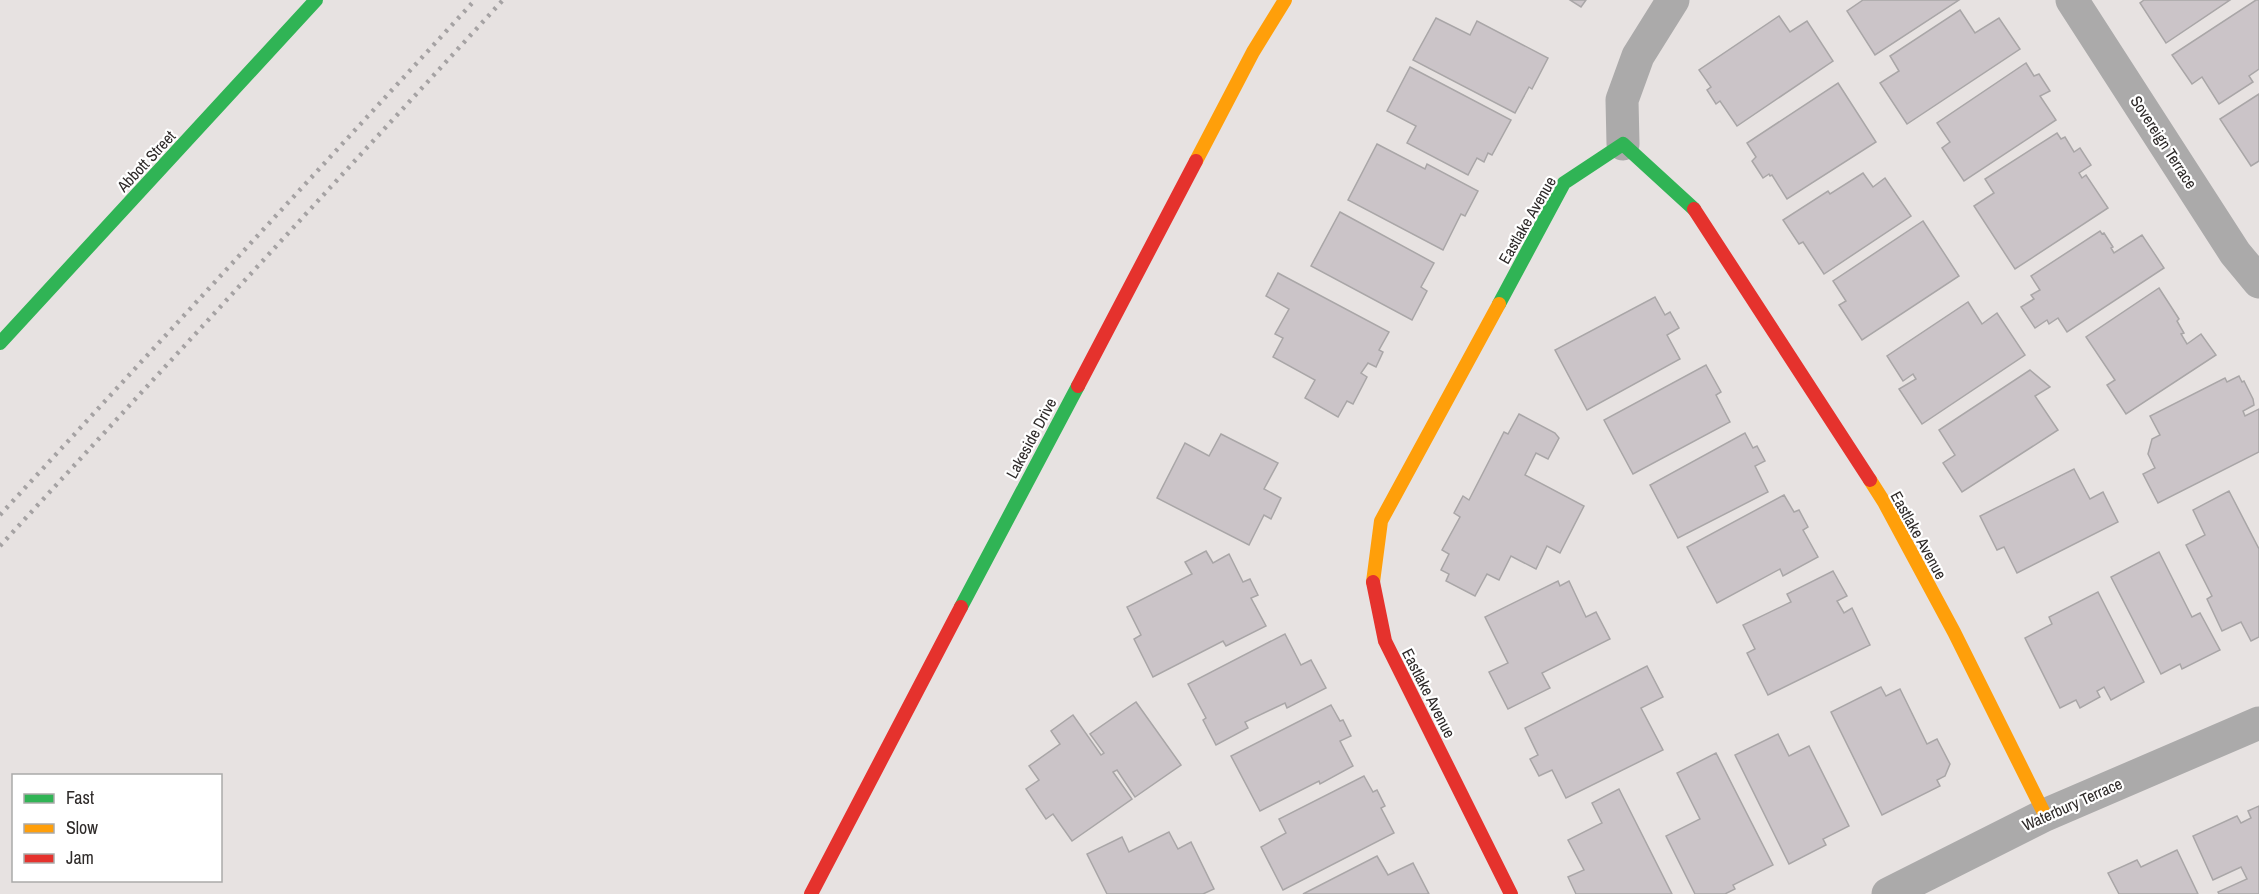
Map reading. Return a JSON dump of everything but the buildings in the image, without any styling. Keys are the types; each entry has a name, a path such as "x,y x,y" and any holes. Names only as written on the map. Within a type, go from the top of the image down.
{"street":[{"name":"Abbott Street","path":"0,343 316,0"},
{"name":"Lakeside Drive","path":"811,894 1253,52 1285,0"},
{"path":"1623,144 1622,100 1638,56 1673,0"},
{"name":"Sovereign Terrace","path":"2072,0 2235,253 2259,282"},
{"name":"Eastlake Avenue","path":"1511,894 1385,641 1373,585 1381,521 1564,183 1623,144 1691,205 1884,502 1954,632 2045,815"},
{"name":"Waterbury Terrace","path":"1888,894 2045,815 2259,723"}],"railway":[{"path":"0,515 475,0"},
{"path":"0,546 503,0"}],"traffic: fast":[{"path":"0,343 316,0"},
{"path":"1499,304 1564,183 1623,144 1694,209"},
{"path":"961,607 1078,386"}],"traffic: slow":[{"path":"1196,161 1253,52 1285,0"},
{"path":"1373,582 1381,521 1499,304"},
{"path":"1870,480 1954,632 2045,815"}],"traffic: jam":[{"path":"1078,386 1196,161"},
{"path":"1694,209 1870,480"},
{"path":"1373,582 1385,641 1511,894"},
{"path":"811,894 961,607"}]}
